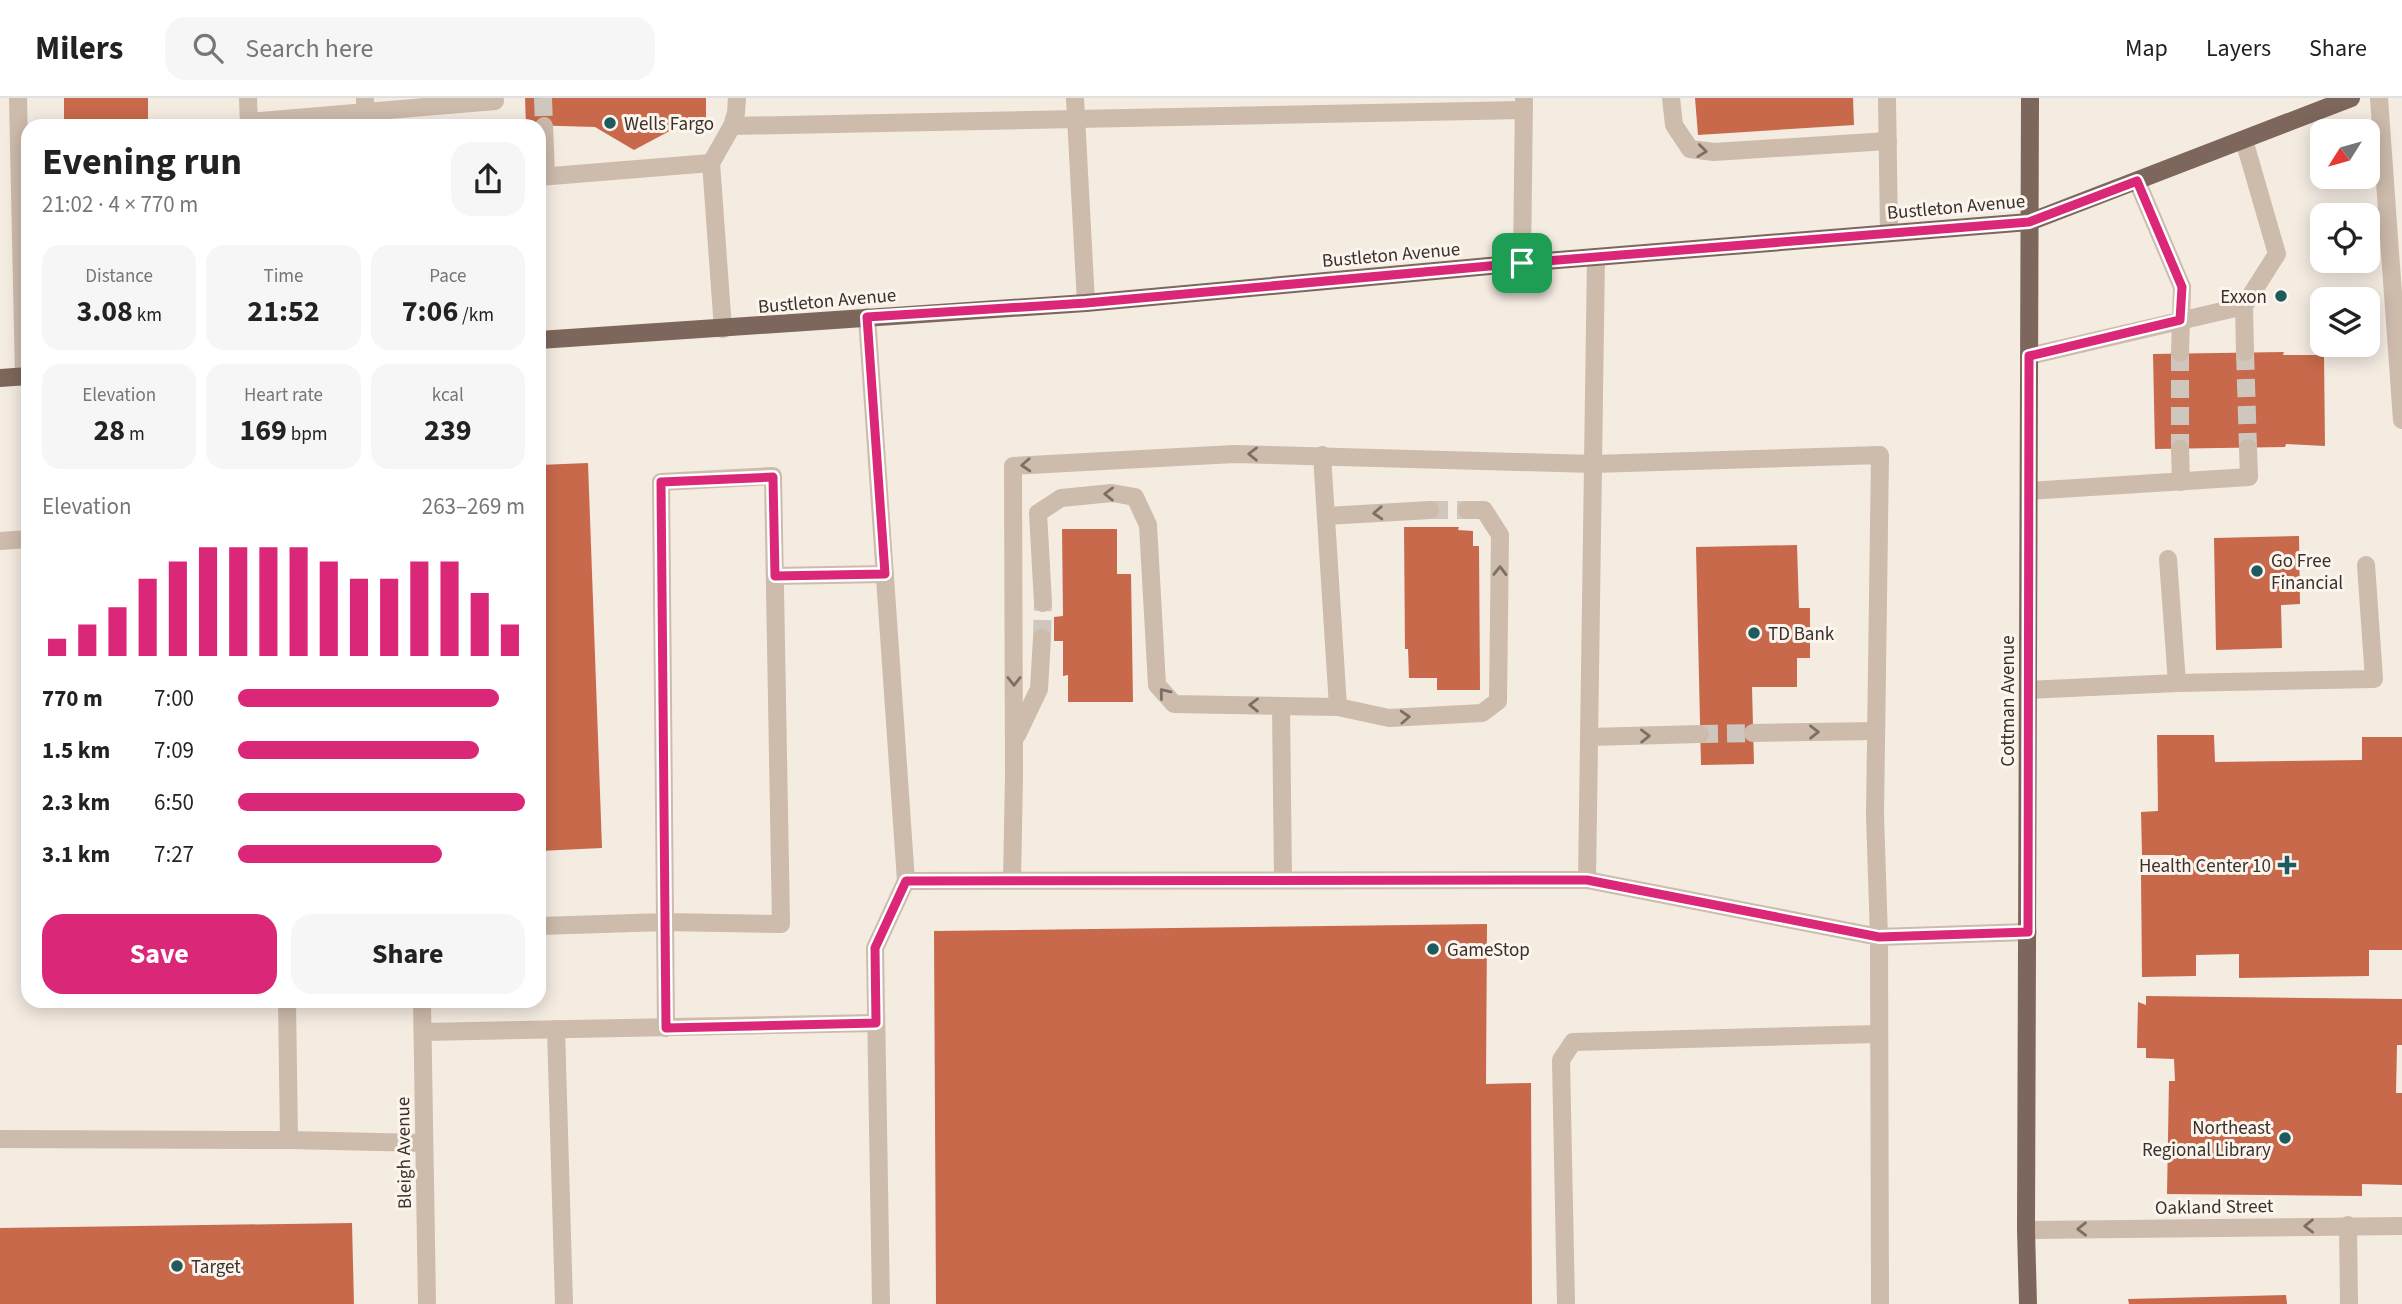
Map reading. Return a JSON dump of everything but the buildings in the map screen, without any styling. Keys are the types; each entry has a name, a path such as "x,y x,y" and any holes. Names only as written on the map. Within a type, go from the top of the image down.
{"main road":[{"name":"Cottman Avenue","path":"2028,1304 2026,1230 2030,98"},
{"name":"Bustleton Avenue","path":"546,341 1086,303 1522,263 2029,222 2351,98"},
{"path":"0,378 21,376"}],"street":[{"path":"18,98 21,202"},
{"path":"248,98 249,119"},
{"path":"723,329 711,163 732,127 737,98"},
{"path":"1075,98 1086,303"},
{"path":"1671,98 1674,125 1690,149 1714,152 1888,141"},
{"path":"1887,98 1889,233"},
{"path":"2379,98 2402,420"},
{"path":"298,119 495,101"},
{"path":"732,127 1077,120 1524,104 1522,263"},
{"path":"2244,140 2277,254 2244,306 2245,352"},
{"path":"546,177 711,163"},
{"path":"2137,181 2182,287 2180,353"},
{"path":"1587,880 1596,257"},
{"path":"2029,356 2244,306"},
{"path":"867,317 906,881 875,948 881,1304"},
{"path":"2029,491 2249,477 2248,448"},
{"path":"2180,449 2181,482"},
{"path":"1012,880 1013,466 1217,454 1593,464 1880,455 1875,815 1879,937 1877,1034 1880,1304"},
{"path":"1322,455 1338,707"},
{"path":"546,926 665,922 781,925 773,477 661,482 665,922 666,1028"},
{"path":"1043,603 1038,513 1061,498 1112,493 1135,497 1148,525 1157,685 1174,704 1338,707 1389,718 1482,713 1498,701 1500,535 1484,510 1467,510"},
{"path":"1326,516 1430,510"},
{"path":"0,541 21,540"},
{"path":"2168,559 2177,683"},
{"path":"2028,690 2177,683 2374,679 2366,565"},
{"path":"775,576 885,574"},
{"path":"1014,740 1040,689 1042,638"},
{"path":"1280,706 1283,880"},
{"path":"1752,733 1876,731"},
{"path":"1589,737 1700,734"},
{"path":"906,881 1587,880 1879,937 2028,932"},
{"path":"287,1008 289,1140"},
{"name":"Bleigh Avenue","path":"422,1008 427,1304"},
{"path":"423,1032 876,1023"},
{"path":"556,1030 564,1304"},
{"path":"1566,1304 1561,1060 1573,1042 1877,1034"},
{"path":"0,1139 424,1143"},
{"path":"2348,1226 2349,1304"},
{"name":"Oakland Street","path":"2026,1230 2402,1226"}],"tunnel":[{"path":"543,98 544,119"},
{"path":"2245,352 2248,448"},
{"path":"2180,353 2180,449"},
{"path":"1430,510 1467,510"},
{"path":"1042,638 1043,603"},
{"path":"1700,734 1753,733"}],"place":[{"name":"Wells Fargo","path":"610,123"},
{"name":"Exxon","path":"2281,296"},
{"name":"Go Free Financial","path":"2257,571"},
{"name":"TD Bank","path":"1754,633"},
{"name":"Health Center 10","path":"2287,865"},
{"name":"GameStop","path":"1433,949"},
{"name":"Northeast Regional Library","path":"2285,1138"},
{"name":"Target","path":"177,1266"}],"route":[{"path":"2137,181 2182,287 2180,320 2029,356 2028,932 1879,937 1587,880 906,881 875,948 876,1023 666,1028 661,482 773,477 775,576 885,574 867,317 1086,303 1522,263 2029,222 2137,181"}]}
